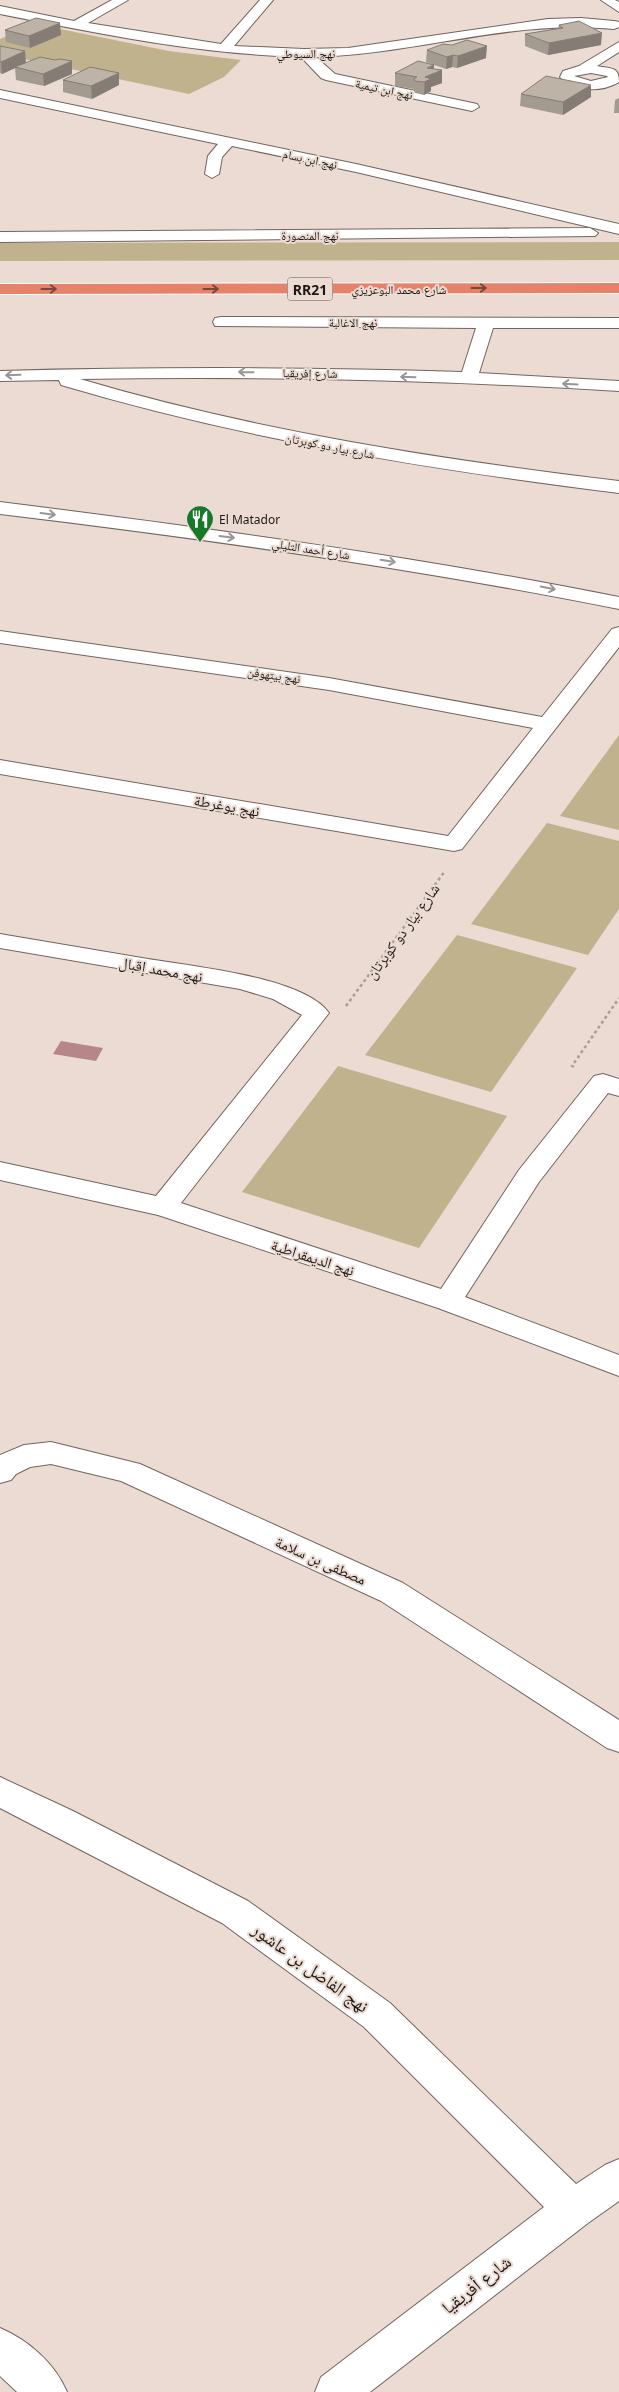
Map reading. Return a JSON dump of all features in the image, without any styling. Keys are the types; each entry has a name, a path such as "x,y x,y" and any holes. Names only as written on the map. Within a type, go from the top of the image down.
{"highway":[{"name":"شارع محمد البوعزيزي","path":"0,289 619,288"}],"street":[{"path":"75,24 122,0"},
{"path":"224,49 267,0"},
{"path":"607,0 619,8"},
{"name":"نهج السيوطي","path":"0,10 190,45 305,54 381,49 564,21 617,24"},
{"path":"583,69 619,46"},
{"name":"نهج ابن تيمية","path":"305,54 326,75 331,77 472,107"},
{"name":"نهج ابن بسام","path":"2,96 356,168 619,229"},
{"path":"212,174 215,156 228,142"},
{"name":"نهج المنصورة","path":"0,237 619,233"},
{"name":"نهج الاغالبة","path":"221,322 619,323"},
{"path":"468,379 486,323"},
{"name":"شارع إفريقيا","path":"0,376 224,372 468,379 619,386"},
{"name":"شارع بيار دو كوبرتان","path":"47,374 125,399 314,444 491,472 619,487"},
{"name":"شارع أحمد التليلي","path":"0,508 288,544 544,587 619,603"},
{"path":"454,844 619,633"},
{"name":"نهج بيتهوفن","path":"0,638 329,684 546,724"},
{"name":"نهج يوغرطة","path":"0,767 454,844"},
{"name":"نهج محمد إقبال","path":"0,941 214,978 272,991 302,1002 316,1013"},
{"path":"163,1207 316,1013"},
{"path":"448,1301 529,1176 611,1085"},
{"name":"نهج الديمقراطية","path":"0,1171 163,1207 448,1301 619,1366"},
{"name":"مصطفى بن سلامة","path":"0,1472 5,1466 24,1456 51,1453 129,1472 392,1592 619,1738"},
{"name":"نهج الفاضل بن عاشور","path":"0,1792 70,1825 243,1918 377,2016 574,2209"},
{"name":"شارع أفريقيا","path":"336,2392 574,2209 619,2178"},
{"path":"0,2349 24,2368 46,2392"}],"path":[{"name":"شارع بيار دو كوبرتان","path":"316,1013 348,1006 455,856 454,844"},
{"path":"611,1085 572,1066 619,998"}],"shaded area":[{"path":"35,24 169,51 241,60 224,77 189,94 0,54 0,39"},
{"path":"619,242 619,260 0,261 0,243"},
{"path":"619,735 619,830 560,816"},
{"path":"547,823 619,841 619,909 588,955 471,924"},
{"path":"457,935 577,968 491,1092 365,1055"},
{"path":"61,1041 103,1048 96,1061 53,1054"},
{"path":"338,1066 507,1116 419,1248 242,1192"}],"building":[{"path":"36,18 60,23 29,36 5,30"},
{"path":"579,21 602,33 549,43 525,34 563,28 559,25"},
{"path":"467,40 487,46 458,56 447,57 427,50 443,44 452,45"},
{"path":"0,46 25,51 1,62"},
{"path":"40,57 72,61 43,74 15,67"},
{"path":"418,61 434,65 427,68 442,70 425,77 431,79 424,82 415,81 414,79 417,77 395,73"},
{"path":"90,67 119,73 91,86 63,80"},
{"path":"546,76 591,85 563,102 521,94"}],"place":[{"name":"El Matador","path":"200,543"}]}
